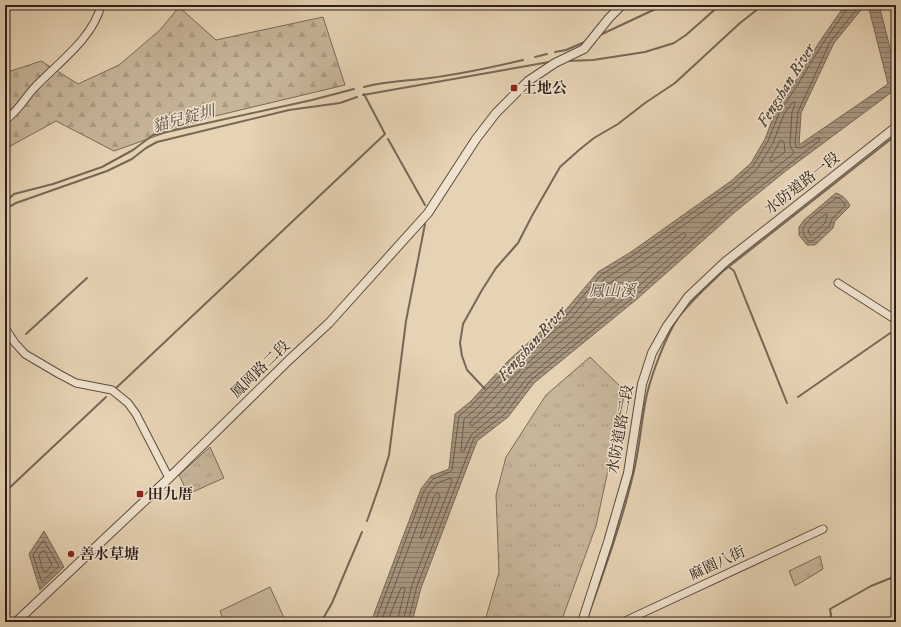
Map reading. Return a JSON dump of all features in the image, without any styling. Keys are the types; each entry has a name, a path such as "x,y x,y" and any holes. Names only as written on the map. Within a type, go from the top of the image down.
{"street":[{"path":"5,120 12,116 35,87 66,58 94,25 101,5"},
{"name":"鳳岡路二段","path":"16,622 169,478 289,360 329,323 428,213 476,139 496,113 528,81 555,63 584,49 609,18 622,5"},
{"name":"水防道路一段","path":"725,262 896,127"},
{"name":"水防道路二段","path":"582,622 608,542 628,473 642,384 652,353 667,326 688,297 725,262"},
{"path":"838,283 896,320"},
{"path":"5,328 15,343 25,354 76,382 112,390 128,403 136,414 169,478"},
{"name":"麻園八街","path":"623,622 823,529"}],"green space":[{"path":"179,7 216,40 323,17 345,85 207,118 114,151 56,121 5,149 5,73 41,61 78,84 119,65 160,30"},
{"path":"590,357 625,391 596,526 561,622 477,622 486,617 499,572 496,495 506,457 546,395"},
{"path":"210,447 224,478 188,494 179,475"},
{"path":"820,556 823,569 795,586 789,571"},
{"path":"270,587 286,622 224,622 220,611"}],"water":[{"name":"鳳山溪","path":"845,5 865,5 834,43 801,113 799,145 888,84 868,5 879,5 896,71 896,89 787,170 735,212 637,299 534,383 508,417 477,441 421,588 412,622 371,622 421,489 431,476 449,469 455,414 470,402 508,361 564,312 598,272 631,252 731,181 751,163 765,139 776,110"},
{"path":"836,193 844,198 850,206 835,221 833,228 815,245 807,245 799,235 799,227 804,220"},
{"path":"44,531 64,567 40,590 29,554"}],"waterway":[{"name":"貓兒錠圳","path":"600,35 664,5"},
{"path":"567,61 593,60 645,52 674,43 686,35 720,5"},
{"path":"485,389 467,370 462,356 460,343 463,324 496,268 518,243 560,167 594,138 618,124 645,103 675,83 740,23 763,5"},
{"name":"貓兒錠圳","path":"555,52 566,50 587,41"},
{"name":"貓兒錠圳","path":"535,57 547,54"},
{"name":"貓兒錠圳","path":"364,87 489,68 523,60"},
{"path":"363,95 549,62"},
{"name":"貓兒錠圳","path":"5,202 14,194 53,184 102,167 133,150 153,135 312,100 354,89"},
{"path":"115,389 385,134 364,94"},
{"path":"5,209 16,203 107,171 132,159 146,148 157,142 289,110 340,103 357,97"},
{"path":"586,622 628,494 635,465 649,385 664,344 678,318 722,272 896,135"},
{"path":"388,139 425,205"},
{"path":"367,521 389,455 406,321 425,224"},
{"path":"729,267 734,271 787,403"},
{"path":"26,334 87,278"},
{"path":"798,397 896,329"},
{"path":"5,492 106,397"},
{"path":"321,622 332,603 362,532"},
{"path":"832,622 830,609 871,586 896,576"}],"place":[{"name":"土地公","path":"514,88"},
{"name":"田九厝","path":"140,494"},
{"name":"善水草塘","path":"71,554"}],"water label":[{"name":"Fengshan River","path":"785,85"},
{"name":"Fengshan River","path":"531,343"}]}
